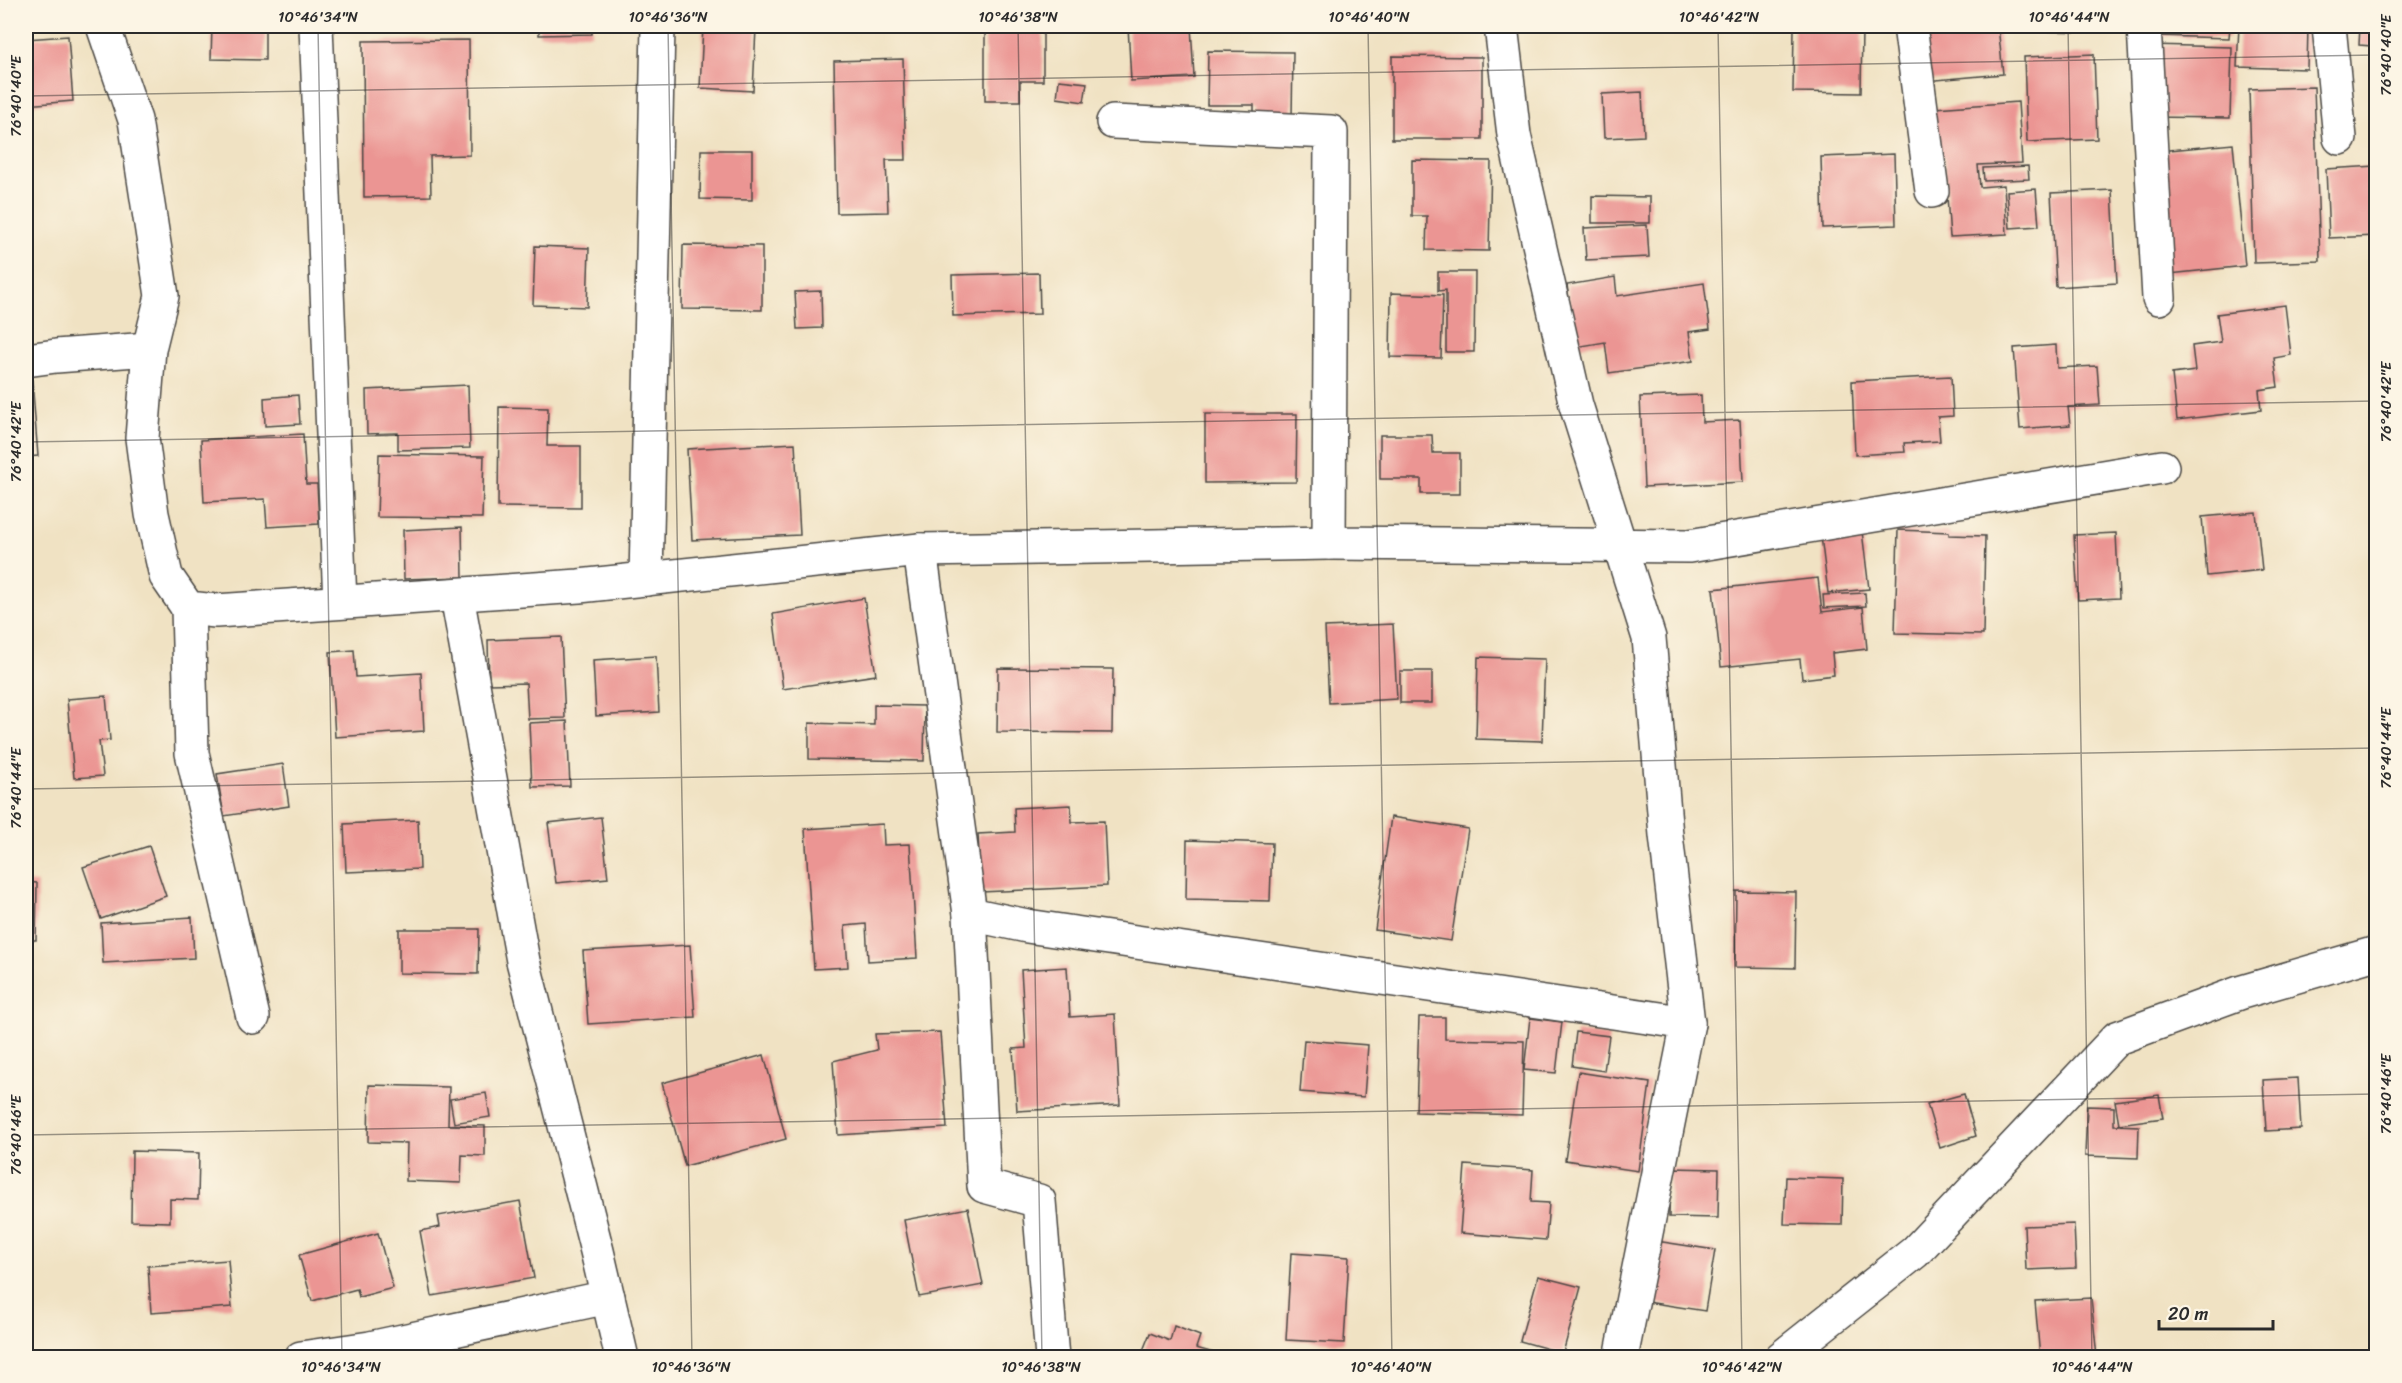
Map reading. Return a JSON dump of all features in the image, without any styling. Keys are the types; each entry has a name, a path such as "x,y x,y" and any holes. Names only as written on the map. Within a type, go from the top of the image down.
{"street":[{"path":"103,26 135,120 162,296 149,349 142,438 152,514 166,576 188,608 192,753 253,1017"},
{"path":"316,26 340,602"},
{"path":"646,579 658,26"},
{"path":"1501,26 1514,135 1575,405 1650,638 1666,835 1688,1023 1621,1358"},
{"path":"1910,26 1932,191"},
{"path":"2144,26 2159,298"},
{"path":"2329,26 2340,138"},
{"path":"1113,122 1331,132 1329,543"},
{"path":"26,360 149,349"},
{"path":"188,608 216,611 457,596 920,550 1329,543 1689,546 2162,467"},
{"path":"920,550 970,914 984,1186 1039,1202 1052,1358"},
{"path":"457,596 523,961 622,1358"},
{"path":"970,914 1039,928 1688,1023"},
{"path":"1781,1358 1915,1252 2117,1038 2242,992 2376,953"},
{"path":"301,1358 370,1348 608,1298"}],"building":[{"path":"212,26 265,26 265,60 211,59"},
{"path":"539,26 592,26 592,34 539,35"},
{"path":"703,26 756,28 753,91 700,88"},
{"path":"1128,26 1191,26 1194,77 1131,81"},
{"path":"1913,26 1998,26 2003,74 1925,81"},
{"path":"2016,26 2092,26 2092,32 2016,31"},
{"path":"2157,26 2230,26 2229,38 2157,36"},
{"path":"2239,26 2308,26 2307,69 2237,67"},
{"path":"2360,26 2376,26 2376,80 2371,80 2372,46 2359,45"},
{"path":"1794,27 1862,28 1861,93 1793,92"},
{"path":"1043,31 1043,81 1020,81 1020,101 985,101 985,32"},
{"path":"68,36 73,101 26,105 26,39"},
{"path":"469,40 470,155 430,156 431,196 364,197 363,41"},
{"path":"2150,45 2232,47 2230,118 2148,117"},
{"path":"1208,51 1293,52 1292,118 1254,117 1254,105 1207,105"},
{"path":"2094,54 2097,139 2027,142 2024,57"},
{"path":"1392,56 1482,57 1482,139 1392,139"},
{"path":"903,59 906,160 886,160 888,212 837,213 834,61"},
{"path":"1059,80 1087,83 1084,102 1057,98"},
{"path":"2314,87 2320,261 2254,263 2249,89"},
{"path":"1642,92 1644,136 1604,138 1602,94"},
{"path":"2018,102 2022,163 1978,165 1980,187 2004,185 2007,234 1950,237 1944,156 1924,157 1921,109"},
{"path":"2233,144 2245,266 2160,275 2148,152"},
{"path":"701,150 752,150 752,200 700,199"},
{"path":"1894,154 1896,225 1823,228 1821,157"},
{"path":"1412,160 1491,161 1489,251 1426,250 1427,216 1412,216"},
{"path":"2028,166 2029,179 1984,181 1983,168"},
{"path":"2376,166 2376,236 2329,238 2326,169"},
{"path":"2036,189 2039,226 2010,228 2007,191"},
{"path":"2112,190 2117,283 2056,287 2051,193"},
{"path":"1592,196 1650,197 1650,223 1592,223"},
{"path":"1647,225 1649,257 1586,260 1584,228"},
{"path":"683,245 762,246 762,310 682,309"},
{"path":"535,246 589,248 587,307 533,305"},
{"path":"1438,272 1475,272 1474,352 1446,352 1446,290 1438,291"},
{"path":"1039,273 1040,314 953,316 952,275"},
{"path":"1615,277 1617,296 1704,283 1710,329 1689,332 1693,361 1609,373 1605,342 1576,347 1567,285"},
{"path":"821,291 822,328 797,329 795,292"},
{"path":"1391,293 1443,295 1441,358 1390,357"},
{"path":"2285,305 2291,355 2274,358 2278,387 2259,390 2261,410 2177,420 2172,374 2195,371 2192,346 2221,342 2217,314"},
{"path":"2056,345 2057,368 2097,366 2100,405 2068,407 2070,425 2020,429 2014,348"},
{"path":"1951,376 1953,416 1938,417 1940,441 1904,443 1905,452 1855,455 1852,381"},
{"path":"26,380 32,380 38,456 26,457"},
{"path":"468,385 470,448 398,450 398,433 367,434 366,390"},
{"path":"298,395 300,424 265,426 264,398"},
{"path":"1701,395 1702,422 1740,420 1743,482 1644,487 1640,397"},
{"path":"499,407 548,408 547,446 581,446 581,508 498,507"},
{"path":"1205,414 1297,414 1296,482 1205,483"},
{"path":"303,434 306,484 317,484 319,524 267,527 265,499 204,502 201,440"},
{"path":"1380,435 1432,435 1433,453 1460,453 1460,494 1421,494 1421,479 1380,479"},
{"path":"795,443 800,535 692,540 687,449"},
{"path":"379,454 484,456 482,518 377,517"},
{"path":"2256,512 2262,570 2207,576 2202,517"},
{"path":"462,527 463,577 404,579 403,530"},
{"path":"1898,530 1985,536 1983,635 1895,633"},
{"path":"1862,531 1869,589 1828,593 1821,536"},
{"path":"2116,533 2119,598 2078,600 2074,535"},
{"path":"1818,578 1822,612 1863,607 1867,649 1832,653 1834,675 1802,679 1800,659 1721,667 1713,589"},
{"path":"1865,593 1866,606 1824,608 1823,595"},
{"path":"864,598 876,675 783,689 773,614"},
{"path":"1393,624 1397,699 1329,703 1325,627"},
{"path":"561,637 565,718 528,719 526,683 489,684 488,640"},
{"path":"354,650 356,677 421,673 424,731 335,737 330,652"},
{"path":"656,656 659,712 596,716 593,660"},
{"path":"1478,657 1545,659 1542,741 1476,739"},
{"path":"998,668 1113,669 1112,733 997,732"},
{"path":"1400,671 1432,671 1432,703 1400,703"},
{"path":"106,696 110,740 99,741 103,776 74,778 67,699"},
{"path":"874,705 925,706 924,761 809,759 809,723 874,725"},
{"path":"567,721 570,786 532,787 529,723"},
{"path":"283,764 289,806 224,816 217,774"},
{"path":"1071,805 1072,822 1104,821 1107,886 981,892 978,834 1015,832 1014,808"},
{"path":"601,817 608,878 556,883 548,823"},
{"path":"1391,817 1468,829 1451,941 1375,930"},
{"path":"418,820 420,869 346,872 344,824"},
{"path":"883,824 884,845 910,844 917,958 868,961 866,924 845,926 848,967 814,969 805,829"},
{"path":"1187,840 1272,843 1270,901 1186,899"},
{"path":"149,846 166,896 101,919 83,867"},
{"path":"26,882 37,883 36,940 26,940"},
{"path":"1736,891 1796,892 1795,968 1735,967"},
{"path":"192,917 194,958 103,963 101,923"},
{"path":"399,929 479,929 478,974 399,973"},
{"path":"690,945 695,1017 588,1024 583,951"},
{"path":"1067,967 1070,1017 1115,1014 1120,1105 1017,1111 1013,1049 1026,1048 1021,970"},
{"path":"1419,1017 1445,1017 1445,1039 1524,1041 1522,1115 1416,1112"},
{"path":"1530,1018 1562,1022 1556,1073 1524,1070"},
{"path":"940,1032 947,1128 838,1135 833,1061 877,1050 875,1034"},
{"path":"1576,1032 1609,1036 1604,1071 1572,1066"},
{"path":"1304,1040 1368,1045 1364,1097 1300,1092"},
{"path":"764,1055 786,1139 685,1166 662,1083"},
{"path":"1578,1072 1650,1083 1638,1171 1565,1160"},
{"path":"2298,1078 2301,1129 2266,1131 2263,1080"},
{"path":"369,1085 449,1087 448,1125 485,1126 485,1156 462,1155 461,1183 406,1181 407,1143 368,1142"},
{"path":"486,1093 490,1117 454,1123 450,1099"},
{"path":"1964,1094 1976,1136 1940,1148 1927,1104"},
{"path":"2159,1095 2163,1118 2119,1124 2115,1101"},
{"path":"2087,1106 2114,1107 2114,1125 2139,1126 2138,1158 2085,1156"},
{"path":"132,1151 199,1153 198,1200 170,1199 170,1222 131,1221"},
{"path":"1465,1165 1533,1170 1531,1202 1549,1203 1546,1240 1460,1233"},
{"path":"1670,1168 1719,1169 1718,1218 1669,1217"},
{"path":"1786,1177 1843,1179 1842,1225 1784,1224"},
{"path":"520,1201 534,1278 432,1296 420,1231 440,1227 438,1216"},
{"path":"968,1208 983,1285 919,1297 904,1220"},
{"path":"2074,1224 2076,1268 2026,1270 2024,1226"},
{"path":"378,1233 393,1288 359,1297 357,1289 312,1301 299,1255"},
{"path":"1656,1241 1715,1250 1705,1311 1647,1302"},
{"path":"1291,1253 1349,1257 1344,1343 1286,1340"},
{"path":"228,1260 232,1307 151,1313 148,1266"},
{"path":"1538,1276 1581,1287 1563,1353 1520,1341"},
{"path":"2091,1298 2097,1357 2040,1358 2035,1301"},
{"path":"1174,1326 1200,1336 1196,1348 1232,1358 1140,1358 1150,1333 1170,1341"}]}
